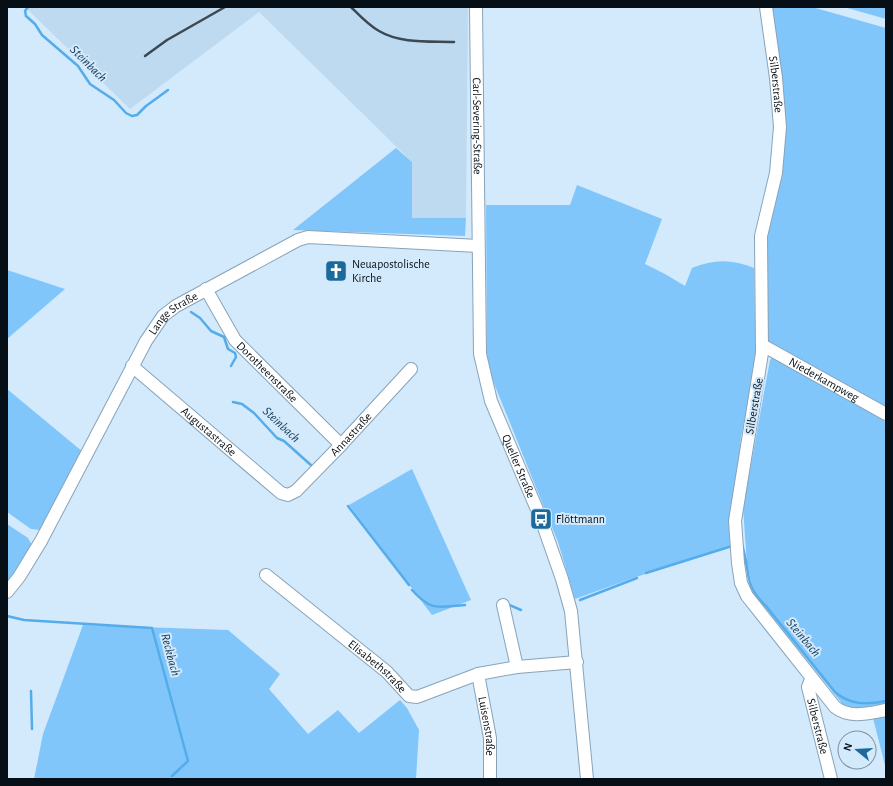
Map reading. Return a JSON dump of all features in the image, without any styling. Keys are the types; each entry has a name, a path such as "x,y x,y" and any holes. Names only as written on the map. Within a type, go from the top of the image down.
{"street":[{"name":"Carl-Severing-Straße","path":"476,7 478,246"},
{"name":"Silberstraße","path":"766,7 776,78 780,127 776,173 761,236 762,345 735,522 738,563 741,583 747,596 811,679 808,687 831,779"},
{"name":"Lange Straße","path":"7,592 19,577 41,541 146,341 163,316 176,306 298,240 308,237 478,246"},
{"name":"Queller Straße","path":"478,246 480,338 484,378 499,422 539,513 571,610 587,779"},
{"name":"Dorotheenstraße","path":"206,289 235,340 341,445"},
{"name":"Niederkampweg","path":"762,345 886,414"},
{"name":"Augustastraße","path":"132,366 281,493 288,495"},
{"name":"Annastraße","path":"288,495 296,491 341,445 411,369"},
{"name":"Elisabethstraße","path":"266,575 387,672 409,696 417,697 478,674 517,667 577,662"},
{"path":"503,605 517,667"},
{"name":"Luisenstraße","path":"478,674 490,738 490,779"},
{"path":"811,679 841,712 859,715 886,710"}],"shaded area":[{"path":"25,7 468,7 466,218 412,218 412,162 259,12 130,109"},
{"path":"772,7 812,7 886,28 886,408 767,342 766,237 781,180 785,127"},
{"path":"844,7 886,7 886,19"},
{"path":"396,148 412,162 412,218 466,218 465,236 293,230"},
{"path":"577,185 662,219 645,264 685,286 692,268 700,265 723,261 738,263 754,268 756,366 741,437 735,492 729,516 730,547 633,578 575,599 558,542 491,376 487,354 486,205 570,205"},
{"path":"7,270 65,289 7,339"},
{"path":"773,357 886,419 886,707 857,711 845,707 759,601 752,585 747,564 743,508 770,360"},
{"path":"7,389 83,452 41,530 31,529 7,512"},
{"path":"412,469 471,600 432,615 349,505"},
{"path":"7,524 28,538 32,545 7,584"},
{"path":"83,625 228,630 280,674 269,689 308,734 338,710 359,733 400,700 407,708 419,730 416,779 34,779 43,734"},
{"path":"886,716 886,769 877,730 873,718"}],"waterway":[{"name":"Steinbach","path":"28,7 25,11 26,16 35,24 42,35 78,66 90,84 114,100 126,113 132,116 137,115 146,106 168,90"},
{"name":"Steinbach","path":"191,312 200,318 211,331 224,337 228,349 235,353 236,357 231,366"},
{"name":"Steinbach","path":"233,402 242,404 254,413 277,438 284,441 312,466"},
{"name":"Steinbach","path":"348,506 409,585"},
{"name":"Steinbach","path":"742,545 749,578 754,591 835,692 853,702 872,703 886,701"},
{"name":"Steinbach","path":"646,573 732,546"},
{"name":"Steinbach","path":"580,600 637,578"},
{"name":"Steinbach","path":"412,590 430,605 441,607 465,605"},
{"name":"Steinbach","path":"507,604 521,610"},
{"name":"Reckbach","path":"7,616 24,620 152,628 188,761 172,776"},
{"path":"31,691 32,729"}],"railway":[{"path":"145,56 167,40 225,7"},
{"path":"351,7 371,26 388,35 406,40 454,42"}],"place":[{"name":"Neuapostolische Kirche","path":"336,271"},
{"name":"Flöttmann","path":"541,519"}]}
